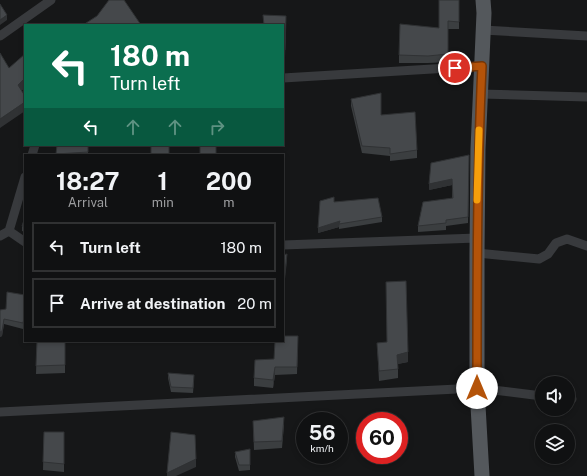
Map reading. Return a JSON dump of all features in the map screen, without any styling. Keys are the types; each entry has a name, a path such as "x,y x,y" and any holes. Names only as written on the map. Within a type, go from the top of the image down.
{"main road":[{"path":"482,476 477,388 477,238 478,149 482,66 483,0"}],"street":[{"path":"0,36 51,0"},
{"path":"483,30 587,36"},
{"path":"284,78 482,66"},
{"path":"481,94 587,97"},
{"path":"0,236 9,231 24,180"},
{"path":"9,231 24,241"},
{"path":"284,245 477,238"},
{"path":"477,253 539,259 548,254 556,242 567,238 587,246"},
{"path":"0,412 477,388 535,395"}],"building":[{"path":"109,0 124,0 140,24 85,24 97,16"},
{"path":"439,0 459,0 459,22 448,21 448,54 428,56 399,55 400,24 439,28"},
{"path":"0,4 7,15 0,20"},
{"path":"263,15 286,16 285,50 284,24 264,24"},
{"path":"0,53 9,68 24,55 24,79 18,85 24,94 24,103 0,119"},
{"path":"381,93 381,115 415,112 417,150 390,154 390,148 362,146 351,99"},
{"path":"57,146 88,146 88,152 56,154"},
{"path":"151,146 169,146 169,154 151,154"},
{"path":"200,146 216,146 216,154 200,154"},
{"path":"469,155 468,217 446,220 446,223 418,226 423,202 453,198 452,179 429,184 431,163"},
{"path":"334,197 334,202 378,198 382,217 339,224 340,221 318,228 320,201"},
{"path":"287,254 284,281 284,255"},
{"path":"406,281 408,352 397,355 398,369 379,371 377,343 387,342 386,282"},
{"path":"7,292 24,295 23,323 4,319 2,331 0,332 0,310 6,309"},
{"path":"284,336 298,336 297,367 275,367 273,380 254,378 255,360 274,359 275,342 284,342"},
{"path":"37,342 65,342 65,365 36,366"},
{"path":"168,373 194,375 193,388 171,387"},
{"path":"284,417 282,441 254,442 253,421"},
{"path":"44,432 64,432 64,464 43,462"},
{"path":"171,432 195,435 196,459 167,473"},
{"path":"250,449 250,465 239,465 235,452"}],"slow traffic":[{"path":"477,200 479,130"}],"route":[{"path":"455,68 482,66 478,149 477,388"}]}
